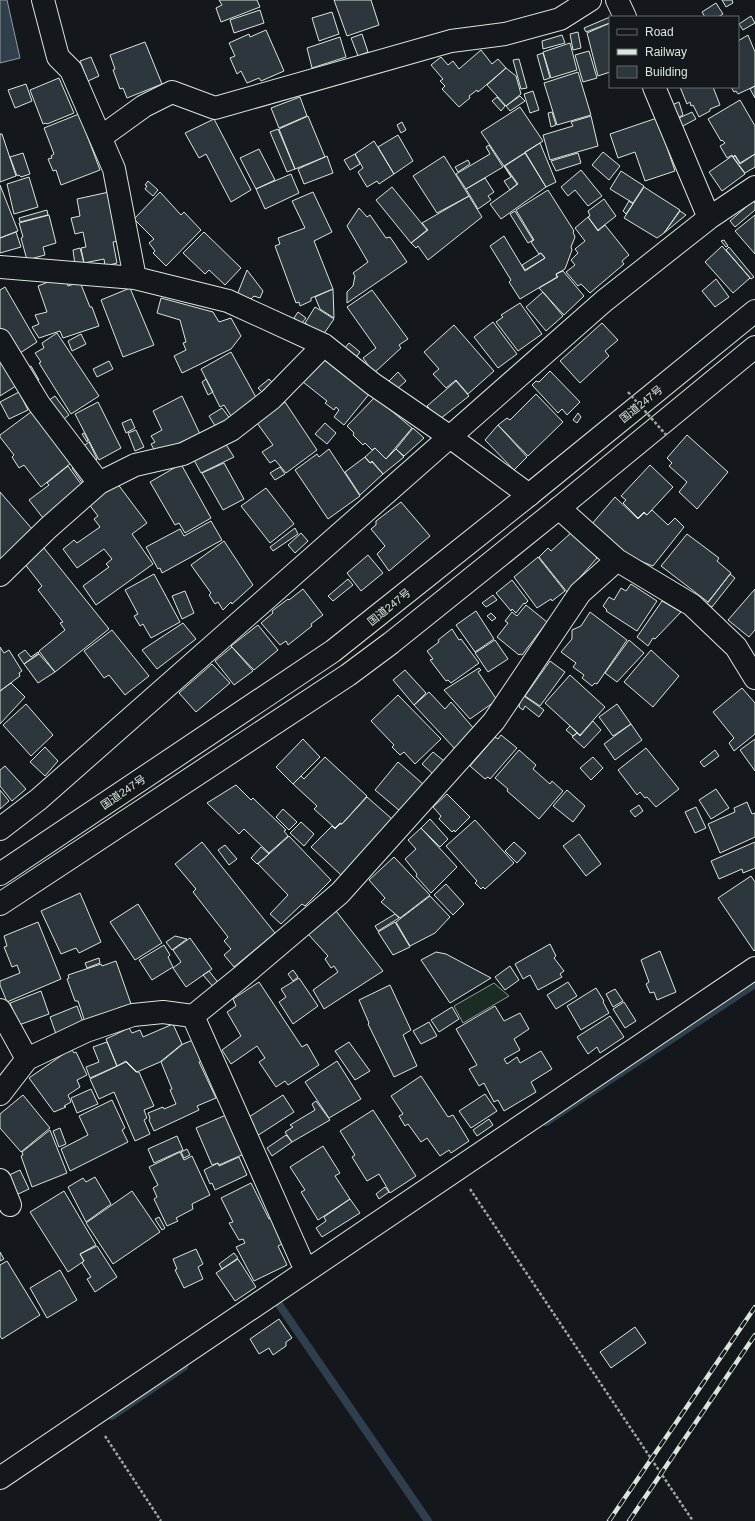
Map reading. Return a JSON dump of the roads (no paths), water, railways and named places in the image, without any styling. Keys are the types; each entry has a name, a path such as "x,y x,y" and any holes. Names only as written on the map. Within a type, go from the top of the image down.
{"main road":[{"path":"43,0 58,57 70,70 114,169 135,278"},
{"path":"101,137 144,106 172,92 215,108 451,41 505,34 560,19 590,0"},
{"path":"617,0 625,16"},
{"path":"654,88 709,218"},
{"path":"0,829 39,799 604,301 709,218 755,187"},
{"path":"0,267 135,278 228,301 324,345 373,384 450,437 529,495"},
{"name":"国道247号","path":"0,874 333,651 529,495 755,310"},
{"path":"0,340 39,404 99,483"},
{"path":"0,575 48,528 99,483 135,466 183,454 231,430 271,399 324,345"},
{"path":"0,904 348,675 391,643 559,508 755,347"},
{"path":"559,508 617,560 692,605 736,647 755,678"},
{"path":"0,1094 27,1059 86,1031 133,1015 163,1012 193,1016 340,893 494,721 580,593 617,560"},
{"path":"0,1478 755,968"},
{"path":"0,1010 27,1059"},
{"path":"193,1016 306,1270"},
{"path":"0,1180 10,1205"}],"water":[{"path":"0,0 7,0 20,58 0,63"}],"waterway":[{"path":"546,1122 755,984"},
{"path":"278,1303 428,1521"},
{"path":"112,1416 184,1367"}],"railway":[{"path":"609,1521 755,1307"},
{"path":"629,1521 755,1335"}]}
